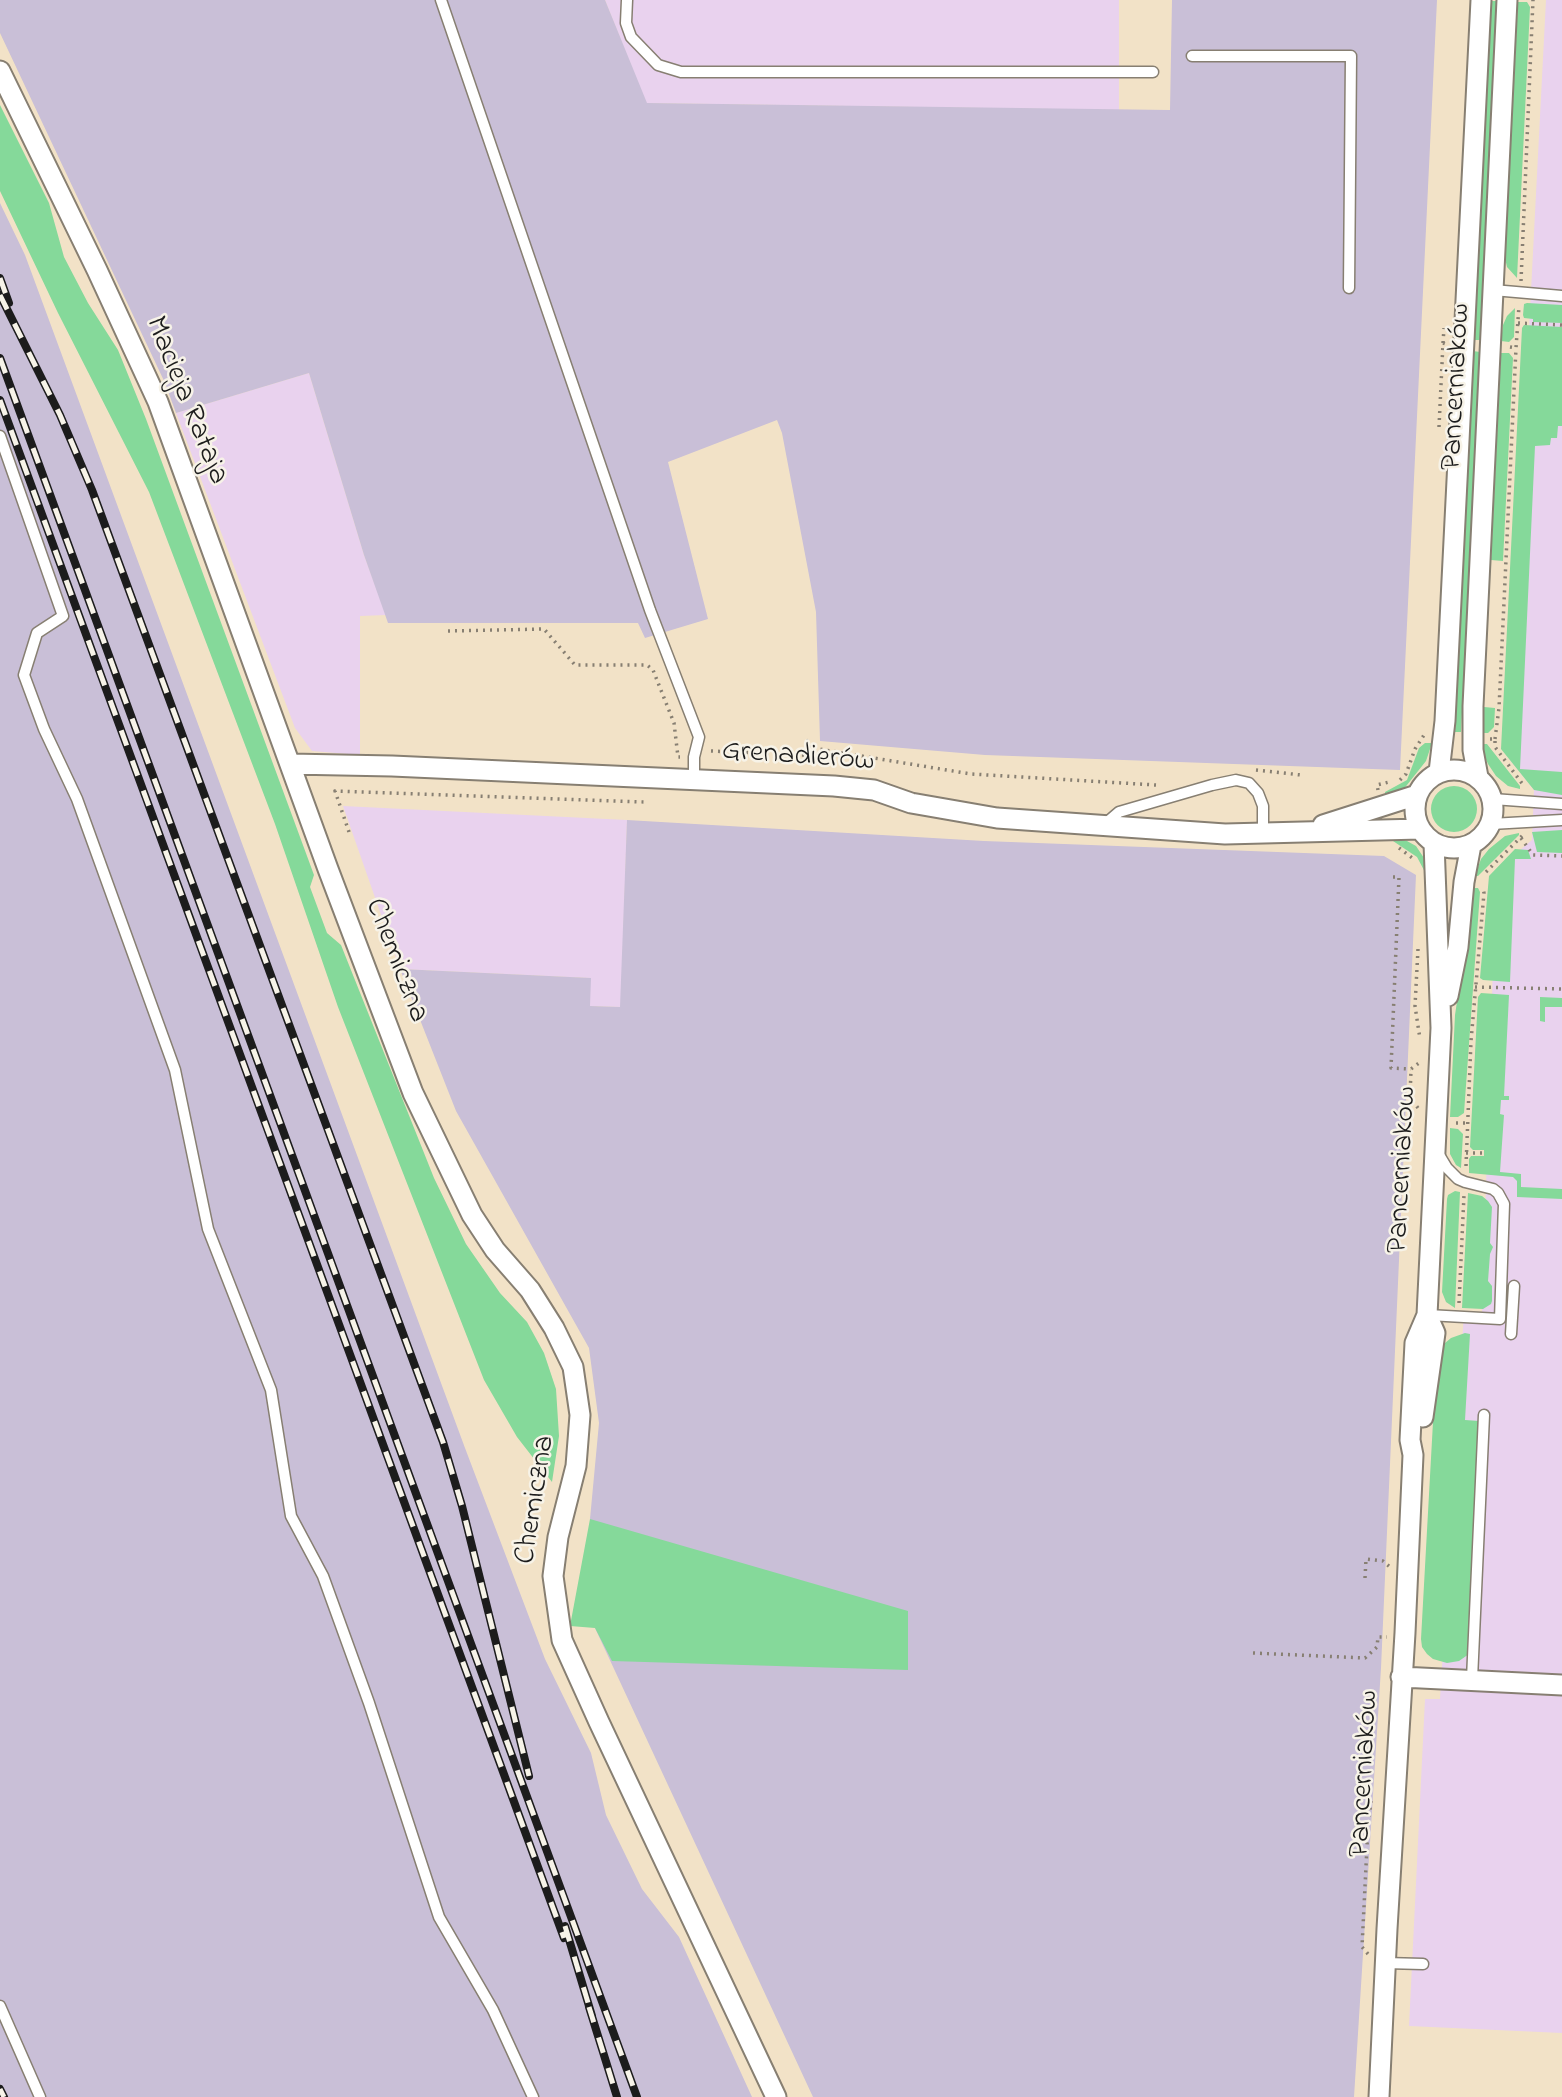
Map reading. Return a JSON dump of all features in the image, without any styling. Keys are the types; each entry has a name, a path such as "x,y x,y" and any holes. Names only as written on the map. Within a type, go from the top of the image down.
{"street":[{"name":"Pancerniaków","path":"1439,772 1444,736 1481,0"},
{"name":"Pancerniaków","path":"1478,777 1473,737 1507,0"},
{"name":"Macieja Rataja","path":"0,71 158,402 290,764"},
{"name":"Grenadierów","path":"290,764 406,767 874,790 911,803 997,818 1225,834 1299,832"},
{"name":"Chemiczna","path":"290,764 413,1093 438,1147 472,1214 495,1250 530,1290 554,1328 573,1367 580,1415 576,1466 558,1537 553,1576 562,1640 776,2097"},
{"path":"1453,769 1478,777 1493,799 1494,812 1486,833 1471,845 1459,849 1434,843 1420,829 1416,818 1417,795 1422,786 1439,772 1453,769"},
{"path":"1299,832 1417,795"},
{"path":"1299,832 1420,829"},
{"name":"Pancerniaków","path":"1379,2097 1413,1455 1410,1440 1415,1343 1427,1315 1441,1028 1434,843"},
{"name":"Pancerniaków","path":"1441,1028 1473,882 1471,845"},
{"path":"1401,1677 1562,1685"}],"lane":[{"path":"441,0 650,610 699,737 694,757 694,780"},
{"path":"627,0 626,23 631,37 658,65 681,72 1153,72"},
{"path":"1192,56 1351,56 1349,288"},
{"path":"1493,290 1562,296"},
{"path":"0,436 64,617 37,633 24,675 44,729 77,799 175,1070 208,1229 271,1390 290,1516 323,1576 369,1703 439,1917 493,2010 533,2097"},
{"path":"1104,825 1119,812 1236,780 1249,783 1258,793 1263,806 1263,833"},
{"path":"1493,799 1562,804"},
{"path":"1491,824 1562,820"},
{"path":"1427,1315 1500,1320 1504,1204 1493,1189 1458,1179 1447,1168 1435,1146"},
{"path":"1511,1334 1514,1286"},
{"path":"1472,1679 1484,1415"},
{"path":"1385,1963 1423,1965"},
{"path":"0,2006 40,2097"}],"path":[{"path":"1518,323 1562,326"},
{"path":"1516,348 1495,747 1525,788 1524,802"},
{"path":"448,631 544,629 575,665 647,665 653,670 674,723 678,757 694,757 711,750 804,755 813,748"},
{"path":"1380,808 1377,785 1401,780 1424,734 1444,736"},
{"path":"1473,737 1496,739"},
{"path":"806,740 813,748 971,774 1159,785"},
{"path":"1249,770 1301,775"},
{"path":"349,832 335,791 645,802"},
{"path":"1458,1304 1475,987 1484,893 1473,882 1521,838 1524,834 1524,822"},
{"path":"1384,830 1386,842 1412,856 1426,881 1437,881"},
{"path":"1521,838 1533,855 1562,856"},
{"path":"1393,877 1399,877 1391,1068 1413,1068 1410,1098 1419,1109"},
{"path":"1475,987 1562,989"},
{"path":"1466,1153 1483,1153"},
{"path":"1365,1578 1366,1559 1387,1563 1395,1574"},
{"path":"1253,1653 1365,1658 1377,1647 1378,1637 1392,1638"}],"shaded area":[{"path":"0,0 605,0 647,103 1170,110 1172,0 1437,0 1400,770 985,755 820,741 816,612 782,433 777,420 668,462 708,619 645,638 638,623 388,623 364,555 309,373 176,413 165,383 0,33"},
{"path":"605,0 1119,0 1119,110 646,103"},
{"path":"1546,0 1562,0 1562,2033 1409,2026 1425,1699 1440,1699 1464,1312 1482,1312 1496,870 1532,840 1534,790 1507,756"},
{"path":"0,203 25,255 545,1659 591,1753 606,1815 642,1889 679,1937 752,2097 0,2097"},
{"path":"309,373 364,555 386,615 360,616 360,755 312,751 295,728 176,413"},
{"path":"343,806 627,820 621,1007 590,1006 590,978 400,969"},
{"path":"627,820 984,841 1384,856 1416,875 1381,1668 1354,2097 813,2097 595,1628 705,1632 590,1519 599,1423 589,1348 456,1111 400,969 591,978 590,1006 620,1007"}],"green space":[{"path":"1491,1 1497,1 1480,340 1474,340"},
{"path":"1518,2 1527,2 1530,7 1517,278 1507,267 1505,258"},
{"path":"0,105 49,203 64,257 88,303 118,350 146,419 314,875 310,887 327,933 341,945 434,1178 466,1244 500,1293 527,1322 544,1353 556,1389 559,1436 552,1482 517,1437 484,1380 338,1007 275,824 149,492 58,313 0,191"},
{"path":"1524,304 1562,305 1562,323 1533,322 1533,319 1524,318"},
{"path":"1515,308 1514,337 1509,342 1501,341 1503,325"},
{"path":"1524,325 1562,327 1562,426 1558,426 1557,438 1551,438 1550,445 1535,446 1520,769 1562,772 1562,795 1534,790 1501,749"},
{"path":"1473,351 1480,352 1461,732 1455,732"},
{"path":"1501,353 1509,353 1513,358 1503,561 1491,560"},
{"path":"1484,707 1495,708 1494,727 1488,733 1482,733"},
{"path":"1425,743 1432,743 1426,761 1403,790 1385,798 1385,792 1407,780 1419,748"},
{"path":"1483,744 1487,744 1520,789 1508,786 1496,776 1483,753"},
{"path":"1454,786 1470,793 1477,809 1470,825 1454,832 1438,825 1431,809 1438,793"},
{"path":"1562,830 1562,853 1537,852 1532,832"},
{"path":"1519,833 1475,876 1481,859 1489,849 1505,836"},
{"path":"1393,841 1407,841 1416,846 1424,858 1426,874 1417,857"},
{"path":"1515,849 1528,850 1531,859 1515,859 1510,982 1483,980 1480,978 1489,876"},
{"path":"1474,888 1478,888 1480,892 1464,1113 1458,1117 1450,1117 1455,1015"},
{"path":"1481,993 1509,995 1504,1096 1509,1096 1509,1100 1501,1100 1500,1114 1504,1115 1500,1172 1521,1174 1521,1187 1562,1189 1562,1199 1517,1197 1517,1181 1513,1177 1469,1173 1471,1156 1484,1156 1484,1150 1473,1150 1470,1147 1478,997"},
{"path":"1540,997 1562,998 1562,1007 1545,1007 1545,1022 1540,1021"},
{"path":"1450,1128 1458,1129 1463,1134 1461,1168 1450,1154"},
{"path":"1455,1191 1460,1192 1455,1308 1446,1302 1442,1292 1447,1199 1448,1195"},
{"path":"1468,1193 1482,1196 1492,1207 1490,1243 1493,1247 1488,1281 1492,1286 1492,1301 1483,1309 1462,1308"},
{"path":"1470,1334 1465,1420 1479,1421 1469,1654 1459,1661 1447,1663 1427,1654 1421,1639 1433,1422 1443,1350 1445,1343 1451,1338"},
{"path":"590,1519 908,1611 908,1670 612,1661 595,1628 570,1626"}],"railway":[{"path":"0,278 9,303"},
{"path":"0,295 60,415 92,490 443,1442 462,1506 529,1776"},
{"path":"0,358 637,2097"},
{"path":"0,400 564,1938"},
{"path":"565,1926 592,2016"},
{"path":"589,2007 617,2097"},
{"path":"0,2089 4,2097"}]}
